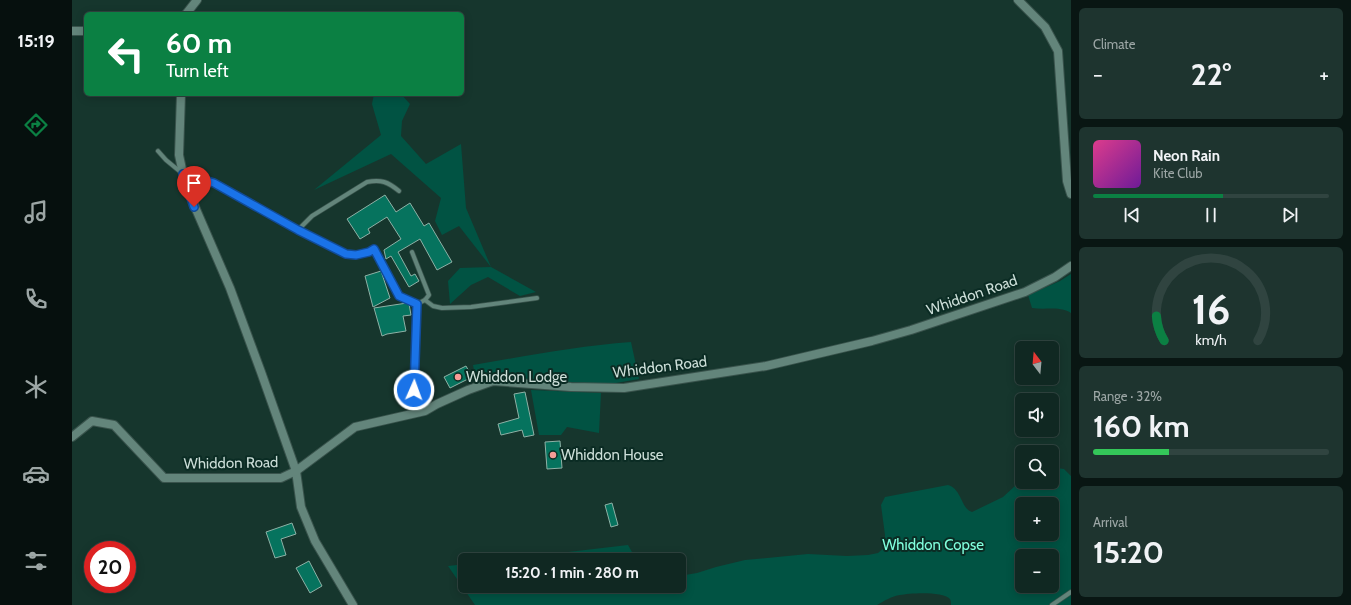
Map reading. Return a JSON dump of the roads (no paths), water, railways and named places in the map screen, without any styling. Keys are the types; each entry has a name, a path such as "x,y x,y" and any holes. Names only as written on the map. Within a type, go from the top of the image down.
{"street":[{"path":"188,12 197,0"},
{"path":"1018,0 1045,27 1058,52 1067,181 1071,194"},
{"path":"72,31 84,31"},
{"path":"181,96 179,155 183,174 194,207 230,288 261,372 296,471 301,507 315,541 353,605"},
{"name":"Whiddon Road","path":"72,438 92,421 114,425 164,478 281,478 296,471 355,427 425,411 468,390 493,381 571,387 624,388 766,366 872,341 911,330 1025,292 1055,277 1071,266"}],"lane":[{"path":"158,151 166,160 183,174 214,183 298,230 346,254 356,255 369,252 374,249 399,296 417,304"},
{"path":"298,230 312,216 367,182 377,180 390,184 399,190"},
{"path":"412,252 429,295 425,300 417,304"},
{"path":"425,300 433,306 442,308 471,307 537,298"},
{"path":"417,304 414,390 417,412"},
{"path":"1052,605 1071,592"}],"place":[{"name":"Whiddon Lodge","path":"458,377"},
{"name":"Whiddon House","path":"553,455"}],"park label":[{"name":"Whiddon Copse","path":"933,545"}]}
